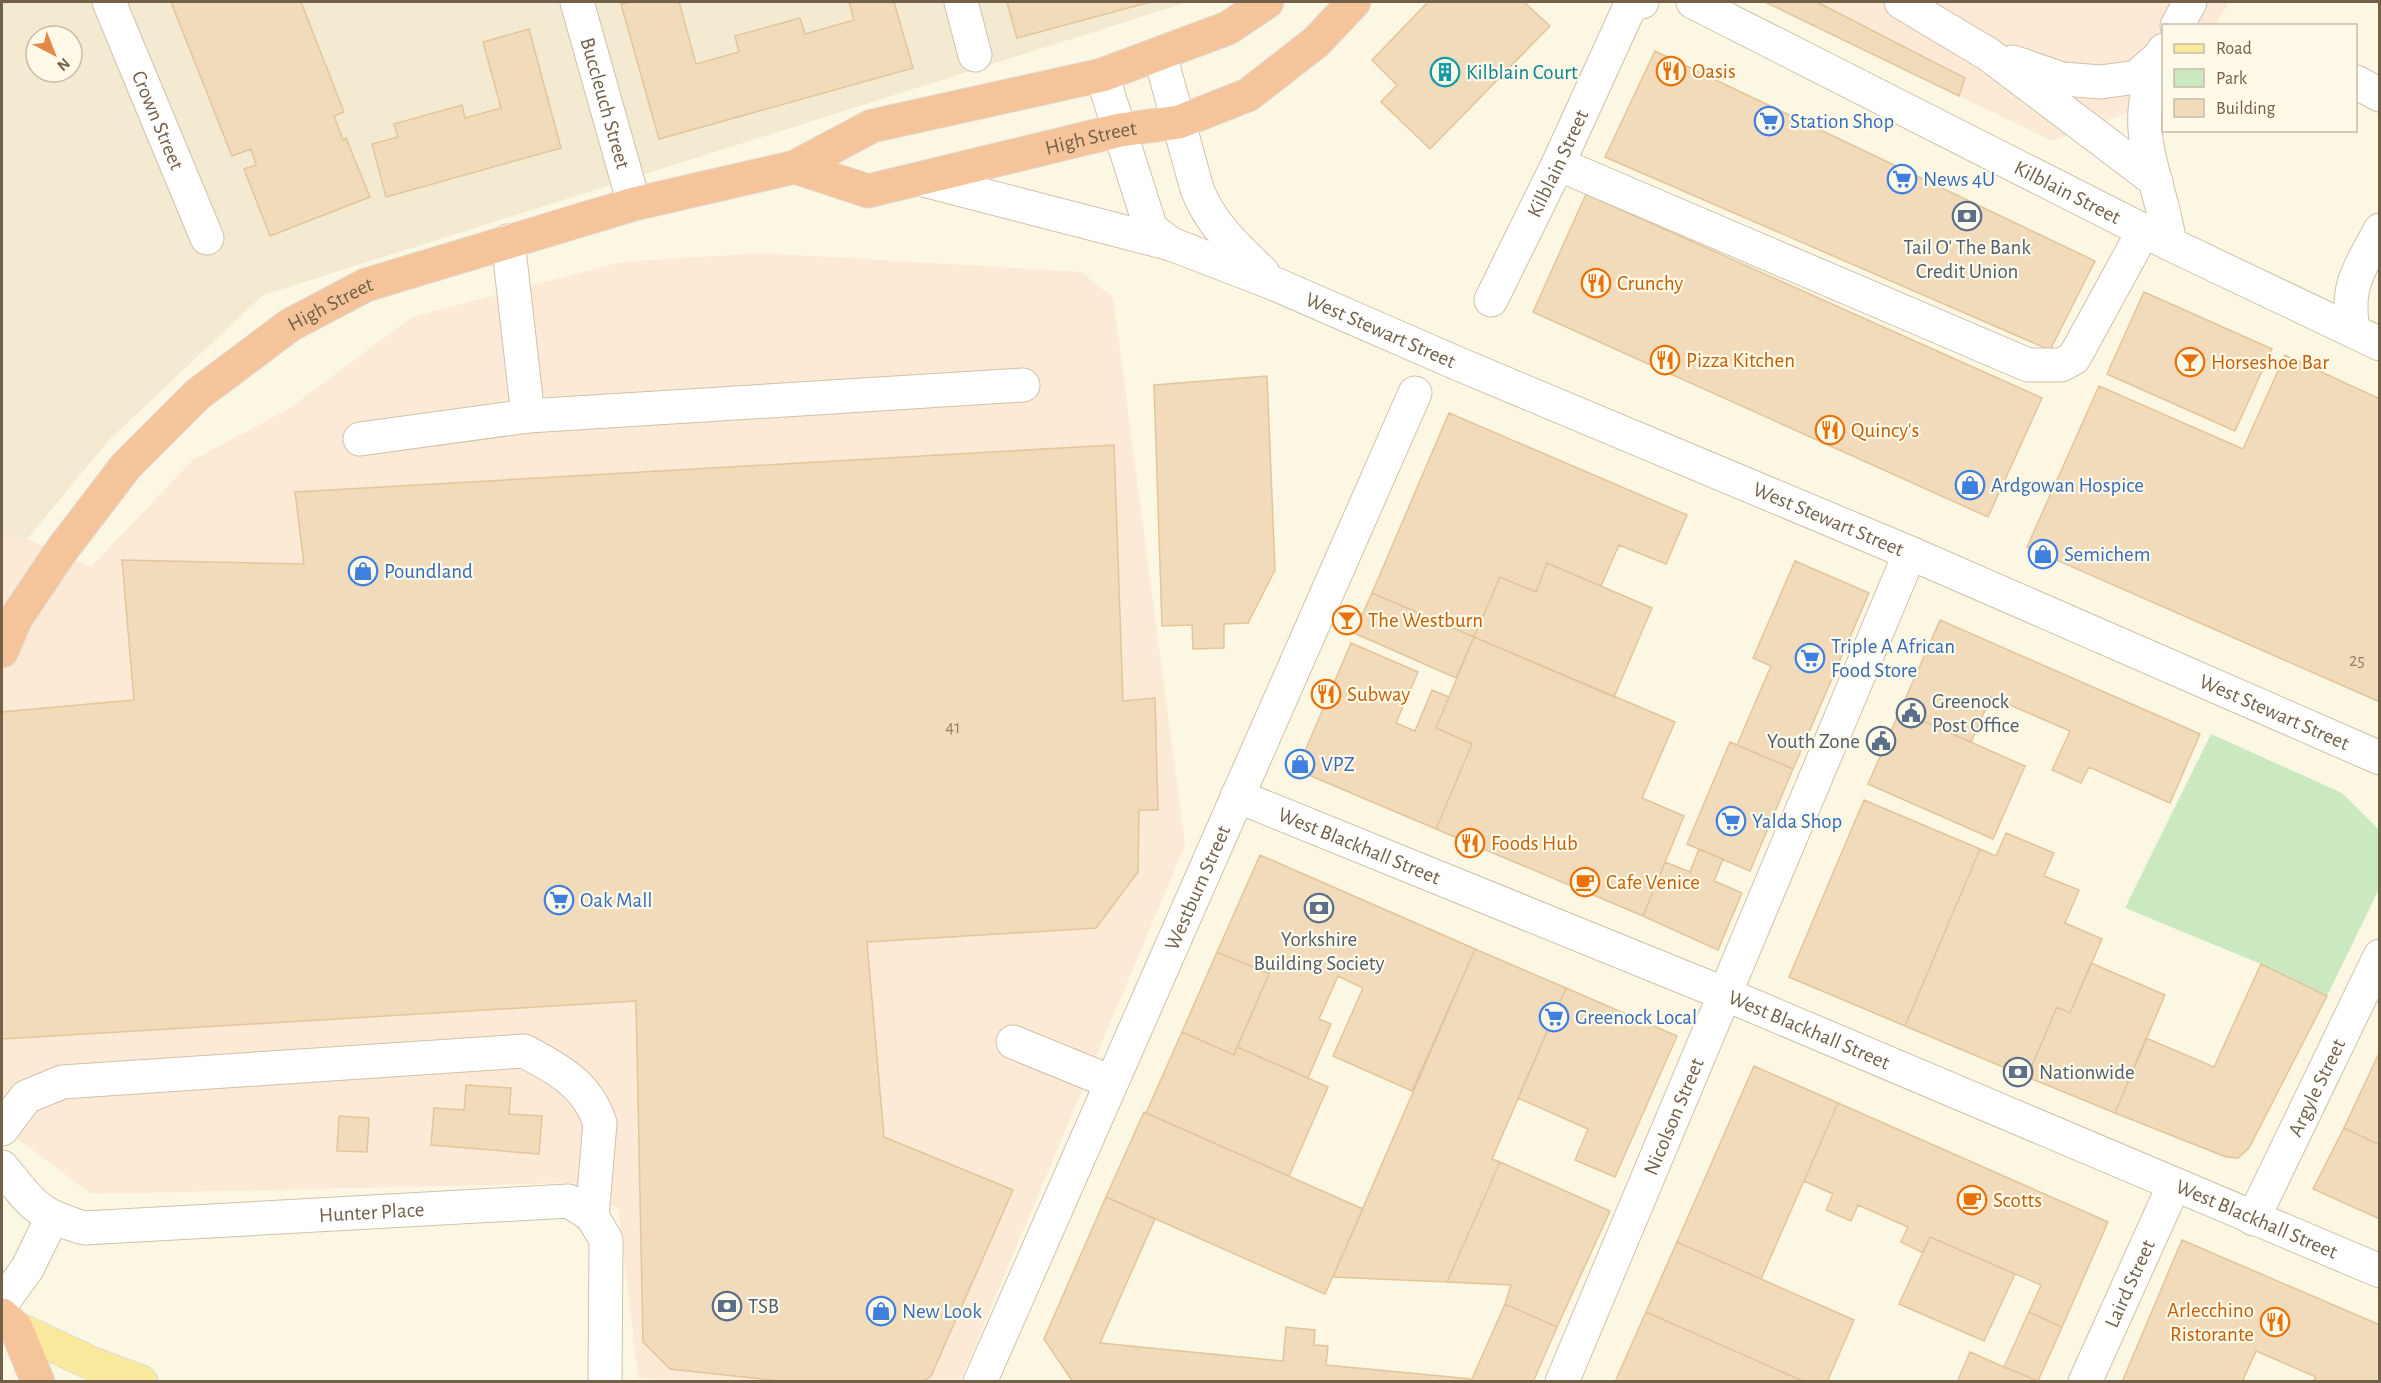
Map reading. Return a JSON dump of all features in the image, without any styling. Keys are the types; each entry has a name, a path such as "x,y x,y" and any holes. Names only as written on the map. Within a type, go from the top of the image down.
{"highway":[{"name":"High Street","path":"2,651 16,618 54,561 126,466 198,394 290,325 366,285 634,204 795,167 872,126 1102,75 1228,28 1267,2"},
{"name":"High Street","path":"795,167 868,191 1120,130 1179,122 1248,94 1316,42 1354,2"},
{"path":"7,1317 38,1382"}],"main road":[{"path":"7,1317 93,1364 141,1382"}],"street":[{"name":"Crown Street","path":"109,2 207,238"},
{"name":"Buccleuch Street","path":"578,2 634,204"},
{"path":"961,2 975,55"},
{"name":"Kilblain Street","path":"1491,300 1558,164 1631,4 1642,2"},
{"name":"Kilblain Street","path":"1693,2 2157,237 2366,337"},
{"path":"1901,2 1988,54 2151,166"},
{"path":"2178,24 2190,2"},
{"path":"1558,164 2028,365 2061,365 2074,358 2157,237 2164,207 2151,166 2143,113 2150,76 2162,53"},
{"path":"1988,54 2062,79 2101,82 2137,77 2162,53"},
{"name":"West Stewart Street","path":"1160,55 1197,189 1206,211 1223,234 1275,284"},
{"name":"West Stewart Street","path":"1102,75 1151,229 1171,244"},
{"path":"2357,83 2379,95"},
{"name":"West Stewart Street","path":"920,179 1171,244 1275,284 1472,370 1910,553 2379,758"},
{"path":"2366,337 2350,309 2351,286 2379,230"},
{"path":"508,241 528,416"},
{"path":"2287,298 2322,297 2351,286"},
{"path":"360,439 528,416 1023,385"},
{"name":"Westburn Street","path":"980,1382 1415,393"},
{"name":"Nicolson Street","path":"1562,1382 1910,553"},
{"name":"West Blackhall Street","path":"1237,796 1725,994 2379,1271"},
{"name":"Argyle Street","path":"2253,1219 2379,956"},
{"path":"1013,1041 1111,1082"},
{"path":"2,1129 26,1097 62,1082 524,1051 572,1078 595,1108 600,1123 592,1216 606,1240 604,1382"},
{"name":"Hunter Place","path":"2,1167 31,1203 52,1218 84,1228 569,1201 592,1216"},
{"name":"Laird Street","path":"2085,1382 2174,1185"},
{"path":"7,1317 52,1218"}],"shaded area":[{"path":"2,2 1188,2 263,295 109,440 27,539 2,533"},
{"path":"1765,2 2229,2 2217,24 2162,24 2162,99 2052,141"},
{"name":"Oak Mall","path":"763,253 1081,272 1113,297 1185,845 960,1381 679,1382 638,1377 618,1209 572,1183 91,1194 2,1127 2,533 27,539 91,567 193,460 287,410 412,317 621,262"}],"green space":[{"path":"2211,734 2342,793 2379,830 2379,889 2327,996 2261,964 2125,908"}],"building":[{"path":"171,2 301,2 344,112 334,116 343,140 346,138 370,197 270,236 244,169 256,165 251,149 232,156"},
{"path":"679,2 696,64 739,52 735,36 800,18 805,34 854,20 849,2 894,2 913,68 659,139 621,4"},
{"path":"1007,2 1150,2 1017,38"},
{"name":"Kilblain Court","path":"1428,2 1524,2 1550,26 1430,149 1381,102 1397,85 1372,60"},
{"path":"1765,2 1817,2 1965,78 1959,96"},
{"path":"529,29 561,148 386,197 372,144 398,137 394,124 462,105 465,118 501,108 483,42"},
{"path":"1655,51 2095,261 2050,350 1605,157"},
{"path":"1586,194 2042,398 1988,517 1533,312"},
{"name":"Horseshoe Bar","path":"2144,292 2272,349 2235,431 2107,374"},
{"path":"2285,355 2380,399 2380,702 2027,547 2099,386 2243,449"},
{"path":"1267,376 1275,570 1248,623 1224,624 1224,648 1193,649 1192,625 1162,626 1154,385"},
{"path":"1449,413 1687,515 1666,564 1619,545 1601,586 1547,563 1536,592 1500,577 1474,637 1372,593"},
{"name":"Oak Mall","path":"1114,445 1123,701 1155,698 1158,810 1139,810 1138,872 1096,928 867,942 884,1137 1013,1190 931,1376 922,1382 790,1382 670,1369 643,1342 636,1001 2,1039 2,712 134,700 122,560 304,564 295,492"},
{"path":"1795,561 1869,593 1793,769 1737,745 1771,666 1753,658"},
{"path":"1547,563 1652,608 1614,697 1474,637 1500,577 1536,592"},
{"path":"1372,593 1474,637 1456,678 1354,633"},
{"path":"1940,620 2200,734 2170,803 2089,767 2081,783 2052,770 2070,731 1991,697 1971,742 1900,711"},
{"path":"1474,637 1675,722 1642,798 1684,816 1643,916 1436,829 1472,744 1436,728"},
{"path":"1351,643 1418,672 1396,723 1415,731 1432,690 1449,697 1436,728 1472,744 1436,829 1297,770"},
{"path":"1900,711 2025,766 1993,839 1868,784"},
{"path":"1730,742 1793,769 1750,871 1687,844"},
{"path":"1864,800 1980,849 1905,1026 1789,977"},
{"path":"2006,833 2054,853 2044,876 2079,890 2065,923 2102,939 2070,1013 2057,1007 2027,1077 1905,1026 1980,849 1996,856"},
{"path":"1699,849 1723,859 1714,881 1742,893 1718,950 1643,916 1665,862 1690,872"},
{"path":"1260,855 1475,949 1412,1091 1333,1056 1363,988 1338,976 1319,1019 1331,1024 1308,1078 1237,1047 1269,974 1217,952"},
{"path":"1475,949 1566,988 1492,1159 1500,1162 1447,1282 1333,1277"},
{"path":"1217,952 1269,974 1234,1055 1182,1032"},
{"path":"2091,963 2165,995 2115,1113 2027,1077 2057,1007 2070,1013"},
{"path":"2261,964 2327,996 2249,1148 2238,1158 2226,1157 2115,1113 2146,1038 2214,1067"},
{"path":"1566,988 1677,1036 1615,1177 1575,1160 1588,1129 1518,1098"},
{"path":"1182,1032 1234,1055 1237,1047 1328,1087 1289,1176 1146,1113"},
{"path":"2380,1051 2380,1145 2344,1128"},
{"path":"1754,1066 1838,1103 1761,1279 1677,1242"},
{"path":"466,1085 511,1088 509,1114 542,1116 539,1154 431,1145 434,1108 464,1110"},
{"path":"1838,1103 2108,1222 2062,1327 2029,1312 2041,1285 1930,1237 1923,1253 1901,1242 1908,1227 1858,1205 1851,1221 1826,1210 1833,1194 1804,1181"},
{"path":"1144,1112 1363,1209 1325,1294 1106,1197"},
{"path":"339,1116 369,1118 367,1152 337,1151"},
{"path":"2344,1128 2380,1145 2380,1219 2313,1189"},
{"path":"1500,1162 1610,1211 1557,1327 1505,1304 1511,1285 1447,1282"},
{"path":"1106,1197 1155,1219 1100,1343 1283,1361 1286,1327 1315,1330 1314,1345 1328,1346 1326,1365 1472,1379 1505,1304 1557,1327 1533,1382 1073,1382 1044,1339"},
{"path":"1930,1237 2015,1274 1984,1341 1899,1304"},
{"path":"2182,1240 2380,1325 2380,1382 2313,1382 2316,1377 2256,1351 2242,1382 2122,1382"},
{"path":"1677,1242 1854,1320 1827,1382 1805,1382 1646,1312"},
{"path":"1646,1312 1805,1382 1615,1382"},
{"path":"2029,1312 2062,1327 2038,1381 2004,1367"},
{"path":"1970,1352 2004,1367 2038,1381 1957,1382"}],"place":[{"name":"Oasis","path":"1671,71"},
{"name":"Kilblain Court","path":"1445,72"},
{"name":"Station Shop","path":"1769,121"},
{"name":"News 4U","path":"1902,179"},
{"name":"Tail O' The Bank Credit Union","path":"1967,216"},
{"name":"Crunchy","path":"1596,283"},
{"name":"Pizza Kitchen","path":"1665,360"},
{"name":"Horseshoe Bar","path":"2190,362"},
{"name":"Quincy's","path":"1830,430"},
{"name":"Ardgowan Hospice","path":"1970,485"},
{"name":"Semichem","path":"2043,554"},
{"name":"Poundland","path":"363,571"},
{"name":"The Westburn","path":"1347,620"},
{"name":"Triple A African Food Store","path":"1810,658"},
{"name":"Subway","path":"1326,694"},
{"name":"Greenock Post Office","path":"1911,713"},
{"name":"Youth Zone","path":"1881,741"},
{"name":"VPZ","path":"1300,764"},
{"name":"Yalda Shop","path":"1731,821"},
{"name":"Foods Hub","path":"1470,843"},
{"name":"Cafe Venice","path":"1585,882"},
{"name":"Oak Mall","path":"559,900"},
{"name":"Yorkshire Building Society","path":"1319,908"},
{"name":"Greenock Local","path":"1554,1017"},
{"name":"Nationwide","path":"2018,1072"},
{"name":"Scotts","path":"1972,1200"},
{"name":"TSB","path":"727,1306"},
{"name":"New Look","path":"881,1311"},
{"name":"Arlecchino Ristorante","path":"2275,1322"}]}
